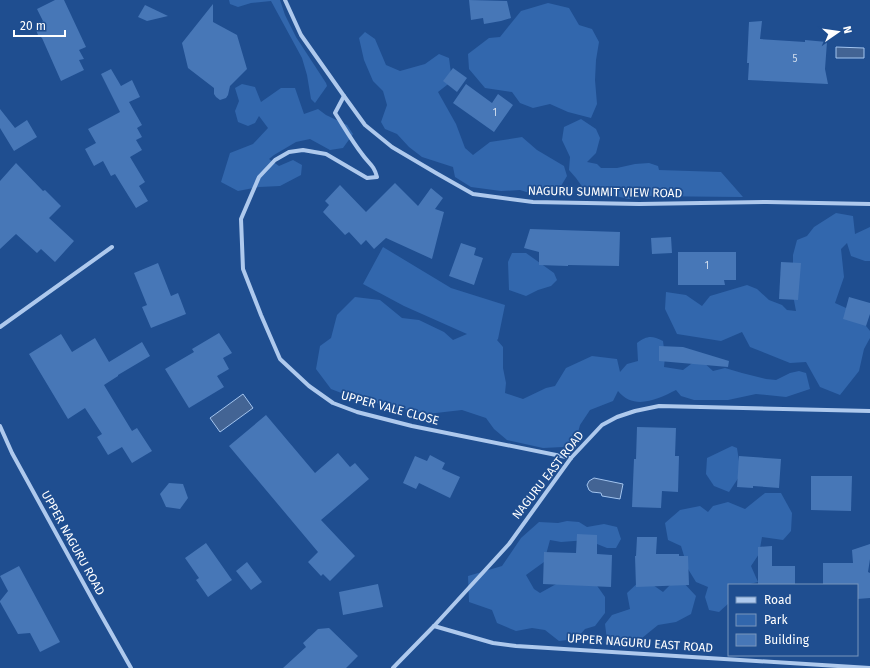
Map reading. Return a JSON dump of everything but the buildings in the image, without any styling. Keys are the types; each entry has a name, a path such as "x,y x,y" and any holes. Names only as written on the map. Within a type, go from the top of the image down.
{"street":[{"name":"NAGURU SUMMIT VIEW ROAD","path":"285,0 301,35 365,125 392,147 473,194 533,202 640,204 766,202 870,204"},
{"name":"UPPER VALE CLOSE","path":"344,96 335,113 363,155 375,169 377,177 367,178 326,154 303,150 289,152 275,160 258,177 241,219 243,269 261,316 280,359 309,386 333,403 357,412 412,426 571,458"},
{"path":"0,327 112,247"},
{"name":"NAGURU EAST ROAD","path":"393,668 434,626 509,544 571,458 602,425 617,417 635,411 659,406 870,412"},
{"name":"UPPER NAGURU ROAD","path":"0,426 12,453 131,668"},
{"name":"UPPER NAGURU EAST ROAD","path":"434,626 493,643 516,646 870,668"}],"green space":[{"path":"229,0 280,0 285,15 296,37 326,83 327,86 315,103 311,99 307,75 302,58 271,1 251,3 238,7 230,4"},
{"path":"548,3 569,8 579,25 592,29 599,42 595,80 597,104 591,118 568,112 550,104 533,108 520,103 512,92 485,88 469,69 468,54 489,38 500,37 521,11"},
{"path":"365,32 375,39 386,65 400,71 425,64 439,54 449,58 452,81 438,92 456,124 465,148 473,155 490,142 522,137 537,150 564,166 567,176 558,191 536,195 520,190 501,191 471,187 455,177 453,167 422,157 409,147 397,134 385,129 381,122 387,105 383,91 373,81 364,60 359,38"},
{"path":"242,84 255,87 261,102 281,88 295,88 304,114 318,109 326,115 347,125 353,134 343,148 330,150 310,139 296,142 269,159 279,166 293,160 302,165 301,175 280,186 259,187 238,191 221,182 230,153 253,144 268,128 259,116 255,123 248,126 238,122 235,111 239,101 235,88"},
{"path":"581,119 596,129 600,138 596,153 587,162 597,164 601,168 617,168 649,163 658,166 659,170 721,172 743,197 639,196 629,199 615,196 593,196 586,192 569,170 570,157 562,140 564,127"},
{"path":"836,213 853,216 855,234 870,227 870,261 865,261 851,256 847,243 841,249 844,277 835,303 855,312 870,331 870,338 864,349 859,371 840,395 820,387 806,362 790,363 750,347 742,332 721,341 677,334 665,309 666,292 686,295 702,306 710,296 747,285 757,289 769,300 782,305 787,310 796,311 792,290 793,255 797,240 807,236 814,227"},
{"path":"383,247 451,288 505,305 497,340 503,347 503,368 506,383 505,393 523,399 546,388 555,386 566,368 592,356 617,359 620,372 627,364 638,361 637,343 649,337 663,341 665,357 664,367 683,370 695,361 702,361 713,371 725,368 766,379 776,380 790,373 799,371 806,373 810,389 786,397 756,394 728,400 694,400 681,396 676,390 654,400 639,402 631,401 618,391 613,401 590,410 580,425 577,436 563,447 543,448 507,440 494,429 486,418 462,410 427,414 357,399 331,389 316,369 320,346 331,338 337,315 355,297 380,300 402,318 419,320 444,332 453,340 467,334 404,306 363,284"},
{"path":"512,253 526,253 554,273 557,280 551,286 526,296 509,290 508,262"},
{"path":"732,446 737,448 741,474 729,492 714,486 706,474 707,458"},
{"path":"765,493 781,493 792,513 791,531 783,540 762,537 759,554 751,566 758,582 750,584 728,584 728,604 719,612 709,610 705,597 708,587 696,582 688,569 681,546 668,540 665,523 680,510 700,506 708,512 713,506 728,502 745,509"},
{"path":"567,521 579,522 587,527 604,524 617,527 621,539 616,548 607,548 587,540 561,542 550,540 544,562 526,575 534,589 540,593 567,578 593,580 605,597 605,613 595,626 585,629 576,639 559,641 545,630 532,628 516,631 497,623 492,610 469,602 468,576 502,566 521,538 539,522 558,523"},
{"path":"643,578 663,592 673,582 681,580 696,596 691,614 676,622 658,625 642,638 626,645 607,640 605,624 612,615 630,609 627,593"}],"shaded area":[{"path":"836,47 864,48 864,58 836,58"},
{"path":"243,394 253,408 220,432 210,418"},
{"path":"594,478 623,484 620,499 602,496 601,493 592,492 589,490 587,485 589,481"}]}
